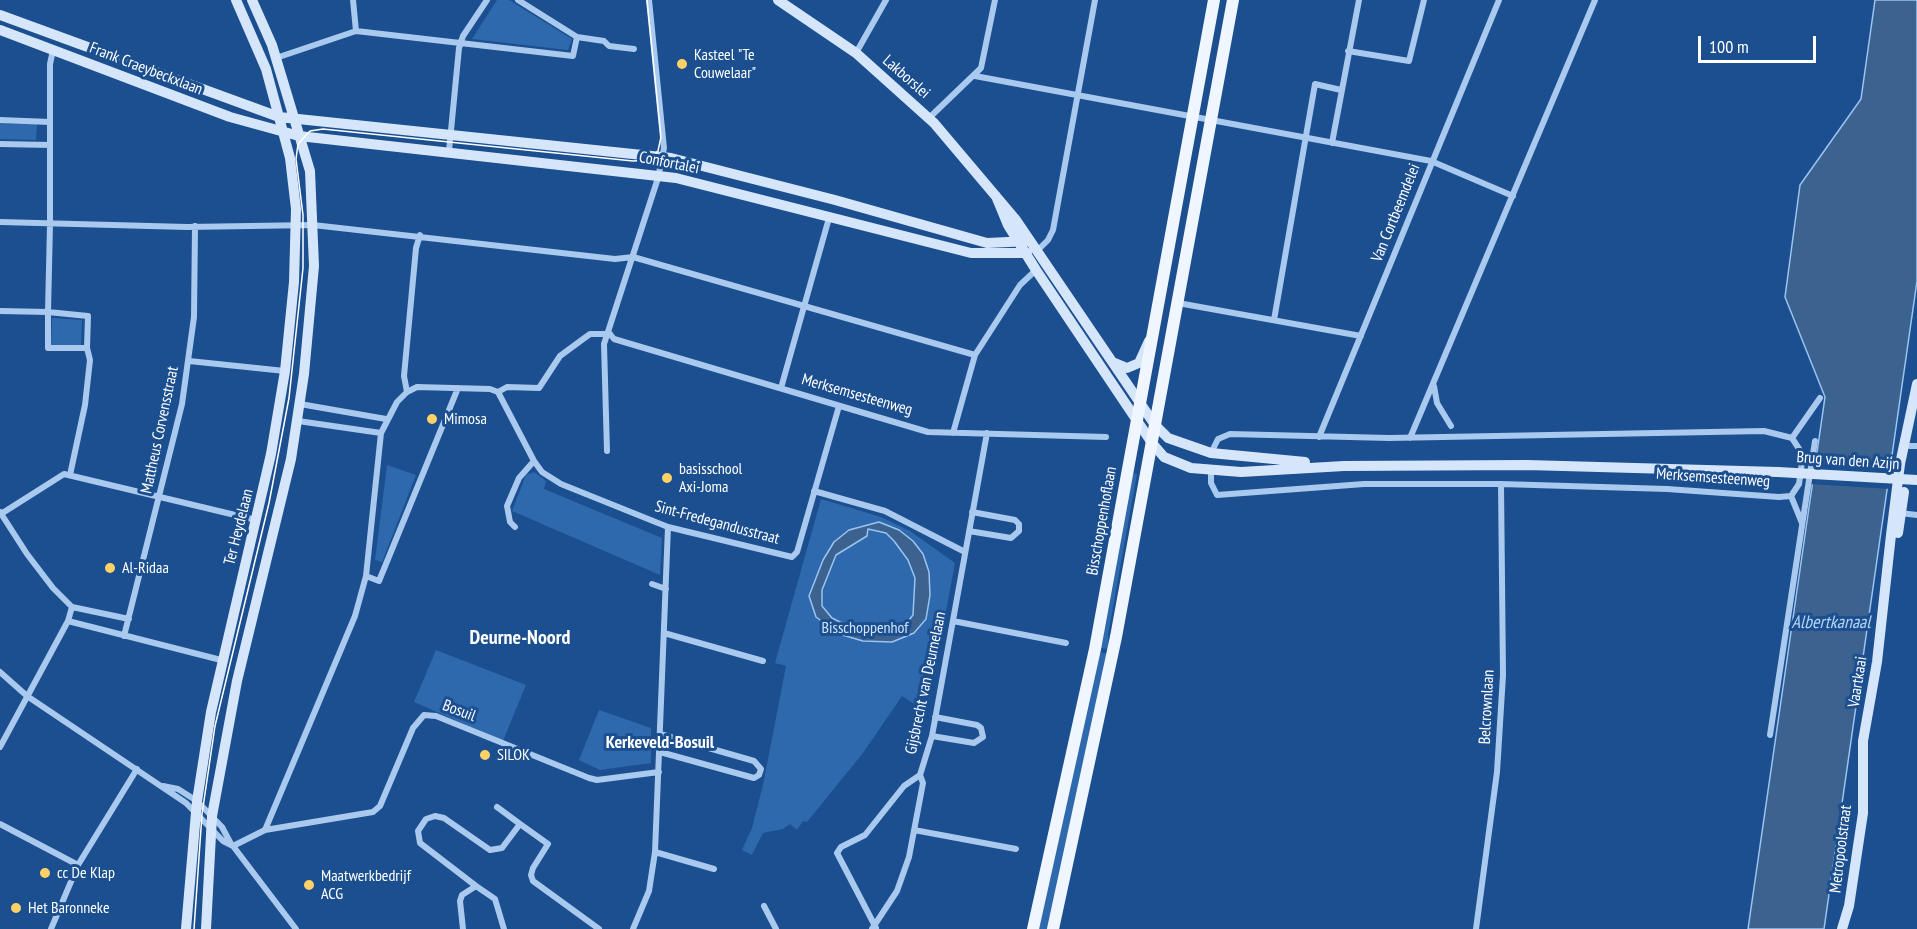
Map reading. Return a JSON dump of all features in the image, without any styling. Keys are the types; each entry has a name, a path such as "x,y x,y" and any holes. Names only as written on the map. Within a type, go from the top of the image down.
{"main road":[{"name":"Bisschoppenhoflaan","path":"1034,929 1095,649 1214,0"},
{"name":"Bisschoppenhoflaan","path":"1053,929 1116,637 1233,0"}],"street":[{"name":"Ter Heydelaan","path":"186,929 196,801 221,660 271,454 285,371 291,317 296,226 293,174 283,132 266,69 236,0"},
{"path":"206,929 212,816 235,692 298,421 314,266 310,171 276,58 252,0"},
{"path":"353,0 356,31"},
{"path":"449,151 461,42 487,0"},
{"path":"518,0 578,37 604,41 609,46 634,49"},
{"path":"607,451 604,344 610,334 662,157 663,142 649,0"},
{"name":"Lakborslei","path":"778,0 858,50 931,116 996,196 1008,225 1025,241 1097,339 1139,403"},
{"path":"858,50 886,0"},
{"path":"931,116 981,69 995,0"},
{"path":"1032,252 1048,240 1053,230 1095,0"},
{"path":"1332,143 1359,0"},
{"path":"1348,51 1409,61 1424,0"},
{"name":"Van Cortbeemdelei","path":"1319,437 1499,0"},
{"path":"1410,438 1595,0"},
{"name":"Frank Craeybeckxlaan","path":"0,15 279,117"},
{"name":"Frank Craeybeckxlaan","path":"0,30 230,117 283,132"},
{"path":"276,58 356,31 573,56 578,37"},
{"path":"58,36 50,64 48,348 87,348"},
{"path":"975,76 1431,161 1513,196"},
{"path":"1275,320 1308,138 1306,130 1315,84 1341,90"},
{"path":"279,117 295,120"},
{"path":"0,120 50,122"},
{"name":"Confortalei","path":"295,120 662,157 835,200 983,248 1032,252"},
{"path":"283,132 299,136"},
{"name":"Confortalei","path":"299,136 658,175 971,253 983,248 1025,241"},
{"path":"0,144 50,145"},
{"path":"781,388 830,218"},
{"path":"0,222 195,226 313,225 420,235 615,259 633,257 975,356"},
{"name":"Mattheus Corvensstraat","path":"124,636 182,404 194,317 195,226"},
{"path":"407,392 404,376 416,248 420,235"},
{"name":"Lakborslei","path":"1032,252 1036,270 1152,443"},
{"path":"953,433 975,356 1020,285 1036,270"},
{"path":"1177,303 1361,336"},
{"path":"0,311 88,316 87,348 90,360 85,405 70,475"},
{"path":"265,830 355,616 366,576 381,433 386,419 407,392 417,387 490,389 498,392 507,387 539,388 560,356 590,334 610,334"},
{"name":"Merksemsesteenweg","path":"610,334 614,339 928,432 1106,437"},
{"path":"1113,362 1127,368 1139,363 1153,336"},
{"path":"1086,346 1097,339"},
{"path":"189,361 285,371"},
{"name":"Vaartkaai","path":"1862,772 1863,741 1889,562 1895,552 1900,464 1911,422 1917,384"},
{"path":"1434,385 1437,403 1451,426"},
{"path":"366,576 379,581 458,388"},
{"name":"Sint-Fredegandusstraat","path":"498,392 534,461 542,472 561,484 668,527 792,557 797,552 838,406"},
{"path":"1211,453 1218,439 1223,435 1410,438 1764,431 1792,438 1820,398"},
{"name":"Merksemsesteenweg","path":"1139,403 1155,425 1173,441 1211,453 1344,466"},
{"path":"300,404 386,419"},
{"path":"298,421 381,433"},
{"name":"Vaartkaai","path":"1897,513 1914,446 1911,422"},
{"name":"Gijsbrecht van Deurnelaan","path":"874,928 897,891 909,857 923,783 920,775 932,736 987,433"},
{"name":"Merksemsesteenweg","path":"1211,472 1211,483 1217,495 1364,484 1501,484 1667,489 1779,498 1791,496 1799,484 1803,455 1792,438"},
{"path":"1770,735 1815,441"},
{"name":"Merksemsesteenweg","path":"1152,443 1164,457 1191,468 1211,472 1344,466 1527,465 1778,471"},
{"path":"515,526 510,522 507,506 519,478 534,461"},
{"name":"Brug van den Azijn","path":"1778,471 1917,480"},
{"path":"129,618 72,607 53,588 27,554 1,513 64,474 256,520"},
{"name":"Belcrownlaan","path":"1476,929 1490,834 1503,675 1501,484"},
{"path":"814,491 885,511 965,552"},
{"path":"1791,496 1802,524"},
{"path":"969,531 1011,538 1019,531 1019,524 1015,520 972,512"},
{"path":"1897,513 1917,515"},
{"path":"633,929 649,891 655,852 668,527"},
{"path":"652,584 666,589"},
{"path":"0,747 68,621 72,607"},
{"path":"68,621 221,660"},
{"path":"953,621 1066,643"},
{"path":"664,633 763,661"},
{"path":"0,672 27,696 163,786 232,845 296,929"},
{"name":"Bosuil","path":"232,845 265,830 373,812 380,806 418,719 430,714 589,778 597,780 659,772"},
{"path":"932,736 974,743 983,737 981,728 976,725 935,717"},
{"path":"660,734 754,761 761,769 759,775 754,778 660,752"},
{"path":"51,929 78,865 137,769"},
{"name":"Metropoolstraat","path":"1842,929 1850,906 1863,813 1862,772"},
{"path":"874,928 837,853 841,847 865,835 904,786 920,775"},
{"path":"163,786 170,786 196,801 212,816 229,837 232,845"},
{"path":"497,807 548,844 533,868 531,875 533,881 599,929"},
{"path":"504,929 495,899 420,843 420,825 435,816 444,818 490,850 502,848 520,824"},
{"path":"0,824 78,865"},
{"path":"914,830 1016,849"},
{"path":"655,852 714,869"},
{"path":"463,929 460,901 462,895 476,886"},
{"path":"764,906 776,929"}],"green space":[{"path":"497,0 509,0 572,39 568,50 472,39"},
{"path":"0,123 37,124 36,140 0,139"},
{"path":"52,318 82,320 81,345 51,345"},
{"path":"387,465 416,475 382,562 375,560"},
{"path":"534,472 546,481 544,489 662,538 660,575 512,511 526,475"},
{"path":"1131,473 1137,474 1108,635 1109,649 1100,648"},
{"name":"Bisschoppenhof","path":"821,499 881,517 910,531 955,563 927,712 902,696 863,753 807,822 803,821 797,830 790,824 783,829 763,833 752,855 742,850 752,828 763,785 786,666 775,663"},
{"path":"436,650 526,685 503,741 414,702"},
{"path":"1099,652 1109,654 1049,929 1039,929"},
{"path":"599,710 651,728 651,763 600,770 579,760"}],"water":[{"name":"Albertkanaal","path":"1875,0 1917,0 1917,281 1824,929 1748,929 1825,397 1785,297 1800,185 1861,99"},
{"path":"879,522 899,530 913,541 923,554 929,572 930,595 926,619 914,633 892,642 863,641 839,634 816,617 809,596 823,560 834,542 849,530","holes":["868,529 886,533 908,560 915,578 913,615 901,630 872,633 852,628 832,618 822,606 822,590 836,555 867,536"]}],"pier":[{"path":"1812,463 1894,468 1891,489 1809,484"}],"tram line":[{"path":"194,929 202,814 215,726 269,503 289,398 303,268 303,215 296,159 298,144 310,131 323,129 633,161 648,160 658,151 661,137 647,0"}],"place":[{"name":"Kasteel \"Te Couwelaar\"","path":"682,64"},
{"name":"Mimosa","path":"432,419"},
{"name":"basisschool Axi-Joma","path":"667,478"},
{"name":"Al-Ridaa","path":"110,568"},
{"name":"SILOK","path":"485,755"},
{"name":"cc De Klap","path":"45,873"},
{"name":"Maatwerkbedrijf ACG","path":"309,885"},
{"name":"Het Baronneke","path":"16,908"}],"district":[{"name":"Deurne-Noord","path":"520,638"},
{"name":"Kerkeveld-Bosuil","path":"660,743"}]}
